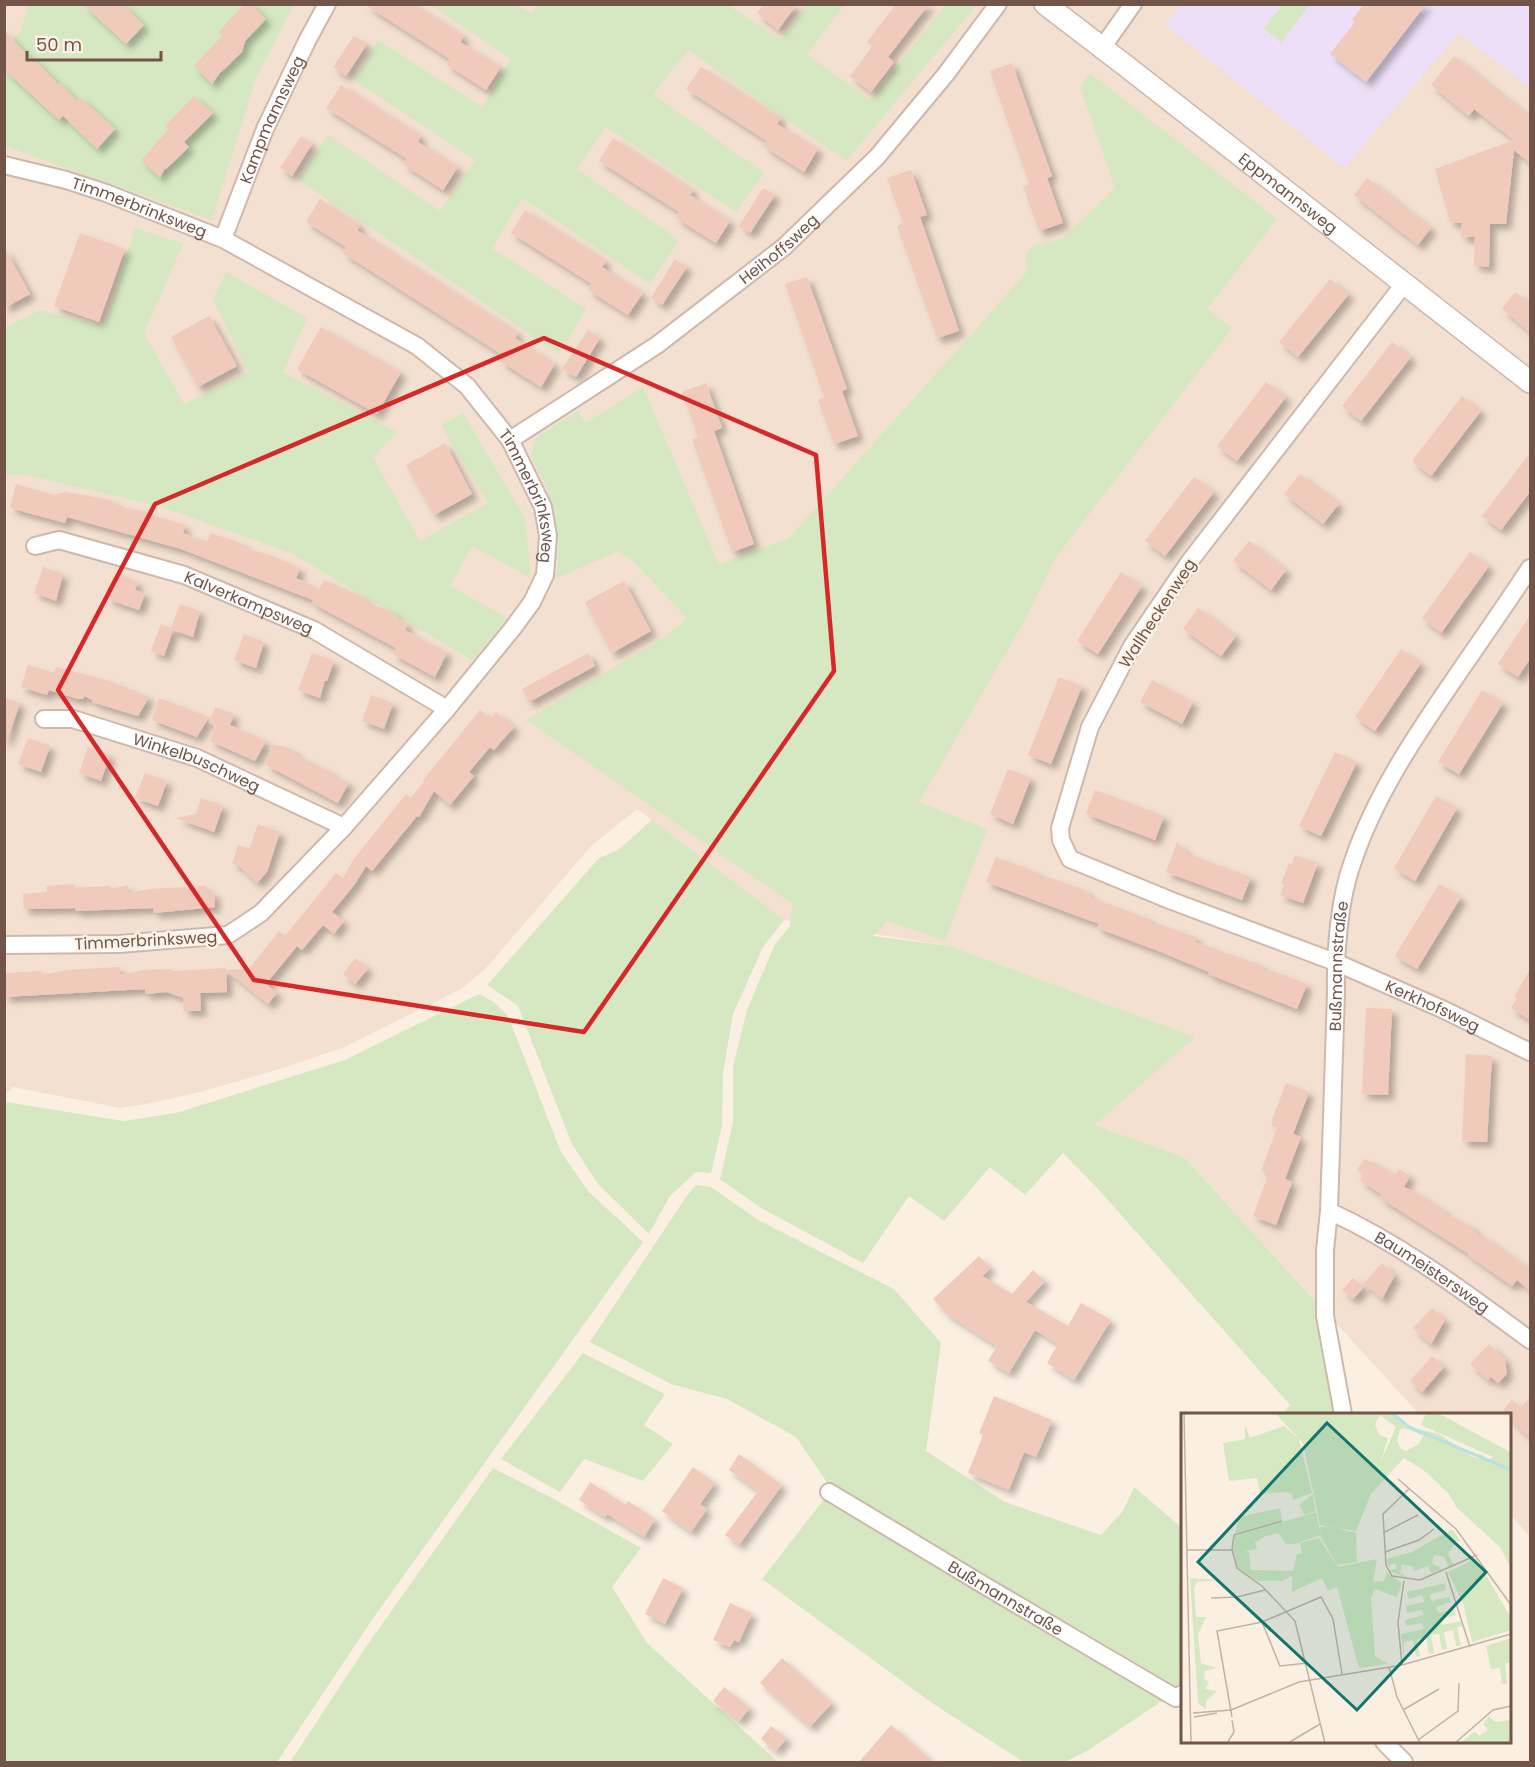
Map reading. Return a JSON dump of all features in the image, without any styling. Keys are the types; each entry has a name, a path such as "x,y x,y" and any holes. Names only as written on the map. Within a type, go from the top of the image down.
{"street":[{"name":"Kampmannsweg","path":"223,239 265,129 327,4"},
{"name":"Heihoffsweg","path":"510,440 657,345 784,247 877,157 946,74 998,4"},
{"name":"Eppmannsweg","path":"1045,4 1530,382"},
{"path":"1102,48 1133,4"},
{"name":"Timmerbrinksweg","path":"4,165 66,180 106,193 223,239 417,346 467,386 510,440 543,507 548,536 545,575 532,602 513,628 447,709 344,827 261,913 228,935 119,944 4,945"},
{"name":"Wallheckenweg","path":"1335,962 1172,901 1070,859 1061,840 1060,828 1090,727 1132,646 1190,561 1404,284"},
{"name":"Kalverkampsweg","path":"35,546 59,540 184,575 314,630 447,709"},
{"name":"Bußmannstraße","path":"1343,1413 1325,1316 1325,1250 1329,1211 1335,962 1341,910 1352,862 1377,802 1417,734 1530,568"},
{"name":"Winkelbuschweg","path":"44,719 73,719 197,758 344,827"},
{"name":"Kerkhofsweg","path":"1335,962 1442,1009 1530,1052"},
{"name":"Baumeistersweg","path":"1329,1211 1364,1227 1434,1270 1530,1340"},
{"name":"Bußmannstraße","path":"829,1492 1176,1698 1181,1695"},
{"path":"1385,1743 1404,1762"}],"highlighted area":[{"path":"544,338 816,455 834,671 584,1032 254,980 58,690 155,504"}],"shaded area":[{"path":"5,5 1530,5 1530,1537 1511,1515 1511,1413 1418,1413 1184,1157 1095,1125 1194,1037 950,946 784,920 637,809 592,845 486,968 461,989 345,1047 204,1091 121,1108 13,1087 5,1095"},
{"path":"1181,5 1530,5 1530,88 1459,33 1344,168 1165,25"}],"green space":[{"path":"28,5 294,5 256,78 212,220 5,146 4,51 21,31"},
{"path":"431,5 517,5 531,14 537,5 728,5 781,40 808,5 844,5 807,54 870,100 946,5 976,6 846,161 688,50 653,94 764,173 736,212 606,127 577,169 679,240 650,284 522,198 492,248 586,309 560,354 298,180 328,135 440,211 475,160 354,80 378,40 482,107 511,59"},
{"path":"1283,5 1309,5 1281,43 1264,28"},
{"path":"1090,73 1277,219 1207,309 1232,328 1056,557 1026,618 919,802 987,829 945,941 888,921 873,936 950,946 1195,1037 1095,1125 1184,1157 1318,1304 1337,1413 1284,1413 1290,1405 1098,1189 1063,1153 1025,1195 990,1167 944,1221 909,1196 863,1263 761,1208 720,1179 733,1123 733,1067 747,1010 774,946 790,926 793,904 526,720 665,637 687,618 634,562 619,551 556,578 559,540 546,485 531,456 536,438 578,411 586,423 643,387 719,565 789,538 1027,272 1025,255 1034,245 1062,239 1115,188 1080,87"},
{"path":"135,228 183,244 144,333 184,404 248,372 213,299 226,272 307,318 283,372 397,432 373,458 420,541 488,503 441,425 463,413 525,518 531,578 472,546 450,586 509,619 472,660 291,553 162,507 27,475 5,474 4,328 40,310 105,326"},
{"path":"652,820 784,920 763,947 733,1014 723,1073 722,1126 711,1173 696,1172 670,1196 649,1234 597,1183 572,1144 518,1006 487,985 599,858 618,850"},
{"path":"479,994 494,1002 508,1016 561,1152 589,1192 643,1242 374,1617 277,1762 5,1762 5,1102 124,1121 176,1113 345,1060"},
{"path":"696,1185 711,1187 758,1220 894,1289 941,1343 926,1451 1005,1502 1101,1535 1123,1511 1134,1487 1181,1527 1181,1685 1175,1689 1128,1658 828,1484 796,1437 727,1399 671,1384 590,1342"},
{"path":"583,1353 665,1394 644,1425 673,1444 643,1481 584,1459 560,1492 501,1459"},
{"path":"493,1468 641,1548 612,1587 647,1643 778,1762 290,1762 370,1641"},
{"path":"825,1498 1165,1699 1087,1751 1065,1762 1024,1762 935,1705 762,1579"}],"building":[{"path":"83,4 123,5 144,25 126,44"},
{"path":"244,4 251,4 266,19 245,41 242,52 212,84 194,66 222,36 219,32"},
{"path":"364,4 414,4 464,36 460,42 501,67 486,90 446,64 450,59"},
{"path":"764,4 797,4 778,30 757,13"},
{"path":"896,4 929,4 888,57 894,62 871,92 850,76 873,46 867,42"},
{"path":"1364,4 1426,4 1366,82 1330,54 1355,22 1352,20"},
{"path":"4,30 59,85 60,83 77,101 80,97 115,129 97,149 63,116 59,120 4,69"},
{"path":"354,36 367,44 346,76 333,67"},
{"path":"1454,56 1530,117 1530,163 1514,150 1506,224 1490,224 1489,267 1474,265 1475,237 1461,237 1462,223 1450,222 1435,169 1514,140 1474,109 1469,116 1431,85"},
{"path":"1012,63 1052,176 1047,178 1063,223 1039,231 1023,186 1029,184 990,71"},
{"path":"701,67 781,118 777,124 818,149 804,172 763,146 767,141 686,89"},
{"path":"341,85 421,136 418,142 458,167 443,190 403,164 407,159 326,108"},
{"path":"194,96 213,113 184,142 189,147 165,168 160,178 141,160 169,129 165,126"},
{"path":"301,136 312,144 292,176 280,168"},
{"path":"613,138 693,190 690,195 730,221 716,243 676,218 679,212 599,161"},
{"path":"911,170 927,215 920,217 959,331 937,338 897,226 903,223 887,178"},
{"path":"1367,178 1431,228 1418,245 1354,195"},
{"path":"763,188 775,195 750,233 739,226"},
{"path":"320,199 360,225 357,230 518,333 515,338 555,364 541,387 500,361 504,356 343,253 346,247 306,222"},
{"path":"525,210 606,261 602,267 643,293 628,315 588,290 592,284 511,233"},
{"path":"80,233 125,249 99,322 54,306"},
{"path":"4,247 30,294 4,308"},
{"path":"675,259 687,267 662,305 651,298"},
{"path":"807,277 847,389 842,391 858,436 834,444 818,400 824,397 785,284"},
{"path":"1330,279 1349,294 1298,357 1279,342"},
{"path":"1515,292 1530,304 1530,332 1502,309"},
{"path":"209,316 237,366 198,387 171,337"},
{"path":"321,327 401,372 377,414 297,369"},
{"path":"588,330 600,338 576,377 562,369"},
{"path":"1392,342 1411,357 1361,421 1342,406"},
{"path":"1266,382 1286,397 1237,461 1217,446"},
{"path":"706,383 722,428 714,431 754,544 732,552 692,439 698,437 682,392"},
{"path":"1462,396 1481,411 1431,476 1412,461"},
{"path":"445,443 472,494 434,515 406,465"},
{"path":"1530,453 1530,492 1501,530 1482,516"},
{"path":"1300,474 1339,504 1323,524 1284,494"},
{"path":"1194,477 1214,492 1165,556 1145,541"},
{"path":"16,484 53,495 66,492 110,500 129,509 145,511 148,514 185,525 183,533 207,542 211,533 245,545 244,548 267,554 300,568 296,578 319,589 324,580 361,596 368,603 392,612 399,620 408,624 405,630 447,653 435,677 393,654 396,648 312,603 313,600 181,549 67,517 65,523 10,508"},
{"path":"1249,541 1286,570 1271,590 1233,561"},
{"path":"1470,552 1489,566 1441,633 1422,618"},
{"path":"43,567 63,574 56,601 34,593"},
{"path":"1121,572 1142,586 1098,654 1077,641"},
{"path":"116,573 138,582 135,590 145,593 139,610 107,599"},
{"path":"624,581 651,631 612,653 585,602"},
{"path":"180,604 200,611 193,637 173,630 164,656 151,651 161,624 171,628"},
{"path":"1198,608 1236,636 1221,656 1183,629"},
{"path":"1530,615 1530,659 1518,677 1498,664"},
{"path":"244,634 264,642 256,668 234,660"},
{"path":"1401,649 1421,663 1375,731 1355,717"},
{"path":"312,653 334,661 320,698 298,690"},
{"path":"588,653 595,666 529,702 522,689"},
{"path":"28,665 54,673 56,667 110,681 149,697 138,716 92,702 84,696 83,699 78,699 49,690 47,695 21,687"},
{"path":"1059,677 1082,686 1051,764 1028,755"},
{"path":"1152,680 1193,702 1182,724 1140,702"},
{"path":"1482,690 1503,703 1459,774 1438,762"},
{"path":"371,695 393,703 384,729 362,721"},
{"path":"4,698 20,703 7,741 4,741"},
{"path":"159,698 209,717 197,737 152,720"},
{"path":"215,707 234,714 230,725 266,741 255,761 210,741 215,726 209,723"},
{"path":"480,710 490,719 496,712 514,727 494,750 490,747 469,772 474,776 450,805 434,791 419,817 417,816 372,871 366,866 355,884 332,912 344,921 334,934 323,925 302,950 297,946 266,984 277,993 268,1004 226,970 249,969 279,931 285,936 336,873 343,878 353,860 406,794 411,798"},
{"path":"28,738 50,746 41,772 18,764"},
{"path":"273,744 292,749 298,756 333,773 332,776 349,782 338,803 266,765"},
{"path":"88,747 110,755 101,781 79,773"},
{"path":"1335,752 1357,762 1321,836 1299,826"},
{"path":"1008,769 1031,778 1013,824 990,814"},
{"path":"145,773 167,781 158,806 135,798"},
{"path":"1095,790 1164,816 1155,840 1086,814"},
{"path":"1436,796 1457,808 1415,881 1394,868"},
{"path":"201,798 223,806 214,832 176,818 196,814"},
{"path":"258,824 280,832 267,872 257,883 238,865 232,864 238,845 249,849"},
{"path":"1177,842 1188,854 1251,877 1242,900 1166,872"},
{"path":"1295,855 1318,863 1303,903 1280,895 1284,885 1281,884 1289,863 1292,864"},
{"path":"996,857 1041,874 1040,878 1050,878 1085,890 1092,898 1152,920 1151,924 1159,924 1196,937 1195,942 1263,966 1262,970 1270,970 1307,984 1297,1009 1097,928 1099,924 986,882"},
{"path":"74,884 74,888 110,886 110,889 128,885 128,893 150,889 206,886 207,892 214,892 215,907 154,913 153,908 76,911 75,908 24,909 23,894 47,892 47,886"},
{"path":"1439,884 1461,897 1417,969 1395,956"},
{"path":"355,958 368,969 355,984 343,974"},
{"path":"120,967 120,975 144,970 226,968 227,992 200,993 201,1011 184,1011 183,998 167,992 145,994 145,989 4,997 4,973 42,971 42,975 67,970"},
{"path":"1530,969 1530,1020 1511,1008 1517,998 1514,997"},
{"path":"1366,1008 1392,1009 1388,1095 1362,1094"},
{"path":"1466,1054 1492,1056 1487,1142 1462,1141"},
{"path":"1286,1083 1309,1092 1293,1134 1301,1137 1285,1179 1292,1182 1276,1225 1253,1216 1269,1173 1261,1171 1277,1128 1272,1126 1272,1120"},
{"path":"1364,1159 1395,1175 1399,1169 1410,1176 1404,1187 1445,1211 1444,1213 1471,1226 1479,1235 1525,1266 1530,1272 1530,1291 1517,1280 1512,1286 1469,1254 1380,1198 1382,1195 1360,1180 1363,1174 1357,1170"},
{"path":"979,1256 991,1268 982,1276 1012,1294 1033,1270 1045,1281 1026,1302 1068,1326 1081,1303 1111,1320 1074,1380 1047,1363 1058,1344 1035,1330 1009,1373 988,1361 997,1346 947,1314 933,1299"},
{"path":"1382,1263 1395,1275 1382,1299 1364,1283"},
{"path":"1353,1278 1364,1287 1353,1299 1342,1290"},
{"path":"1432,1308 1445,1320 1431,1344 1413,1328"},
{"path":"1489,1344 1505,1359 1507,1374 1498,1383 1491,1377 1488,1380 1470,1364"},
{"path":"1432,1356 1444,1367 1422,1392 1410,1381"},
{"path":"994,1396 1052,1420 1036,1457 1024,1452 1009,1490 968,1473 983,1435 979,1433"},
{"path":"1530,1397 1530,1438 1511,1420 1511,1413 1503,1410 1512,1400 1521,1407"},
{"path":"739,1454 782,1485 739,1545 725,1535 758,1491 729,1470"},
{"path":"693,1467 715,1483 700,1504 707,1509 691,1532 662,1511"},
{"path":"590,1482 626,1505 628,1501 655,1519 644,1537 607,1514 605,1517 579,1500"},
{"path":"663,1578 683,1588 665,1624 645,1614"},
{"path":"730,1603 752,1613 739,1642 734,1640 730,1647 713,1640"},
{"path":"782,1658 832,1703 810,1727 760,1683"},
{"path":"724,1687 750,1708 739,1721 713,1701"},
{"path":"891,1725 933,1762 859,1762"},
{"path":"771,1726 787,1738 776,1751 761,1739"}]}
